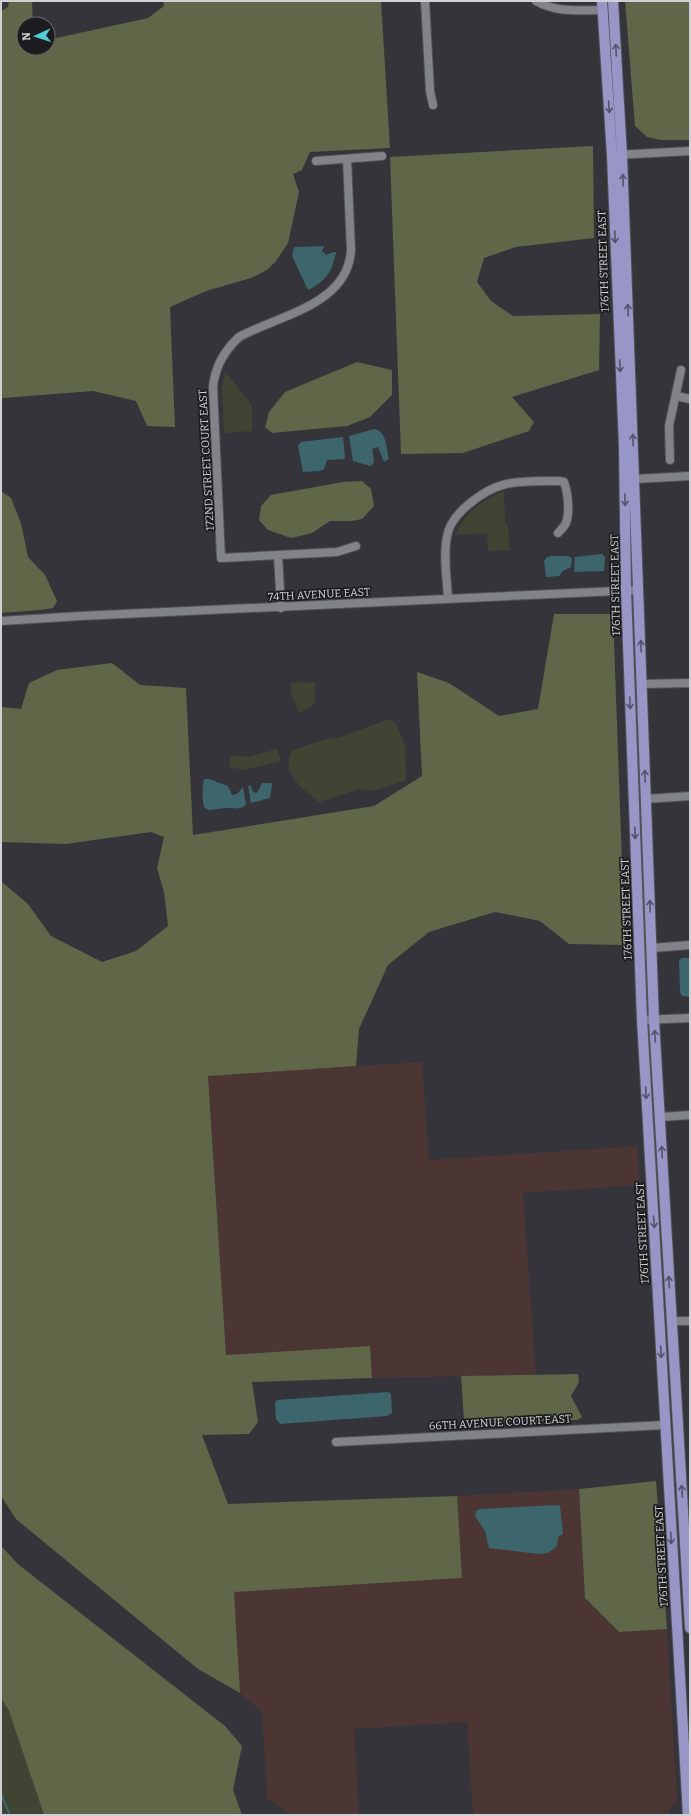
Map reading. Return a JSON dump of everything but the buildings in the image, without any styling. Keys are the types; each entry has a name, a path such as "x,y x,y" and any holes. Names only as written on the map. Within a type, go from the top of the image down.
{"main road":[{"name":"176TH STREET EAST","path":"613,1 622,155 654,1020 690,1628"},
{"name":"176TH STREET EAST","path":"602,6 612,156 624,447 626,590 642,1020 688,1815"},
{"path":"624,447 629,473 635,479"},
{"path":"668,1476 678,1518 684,1522"}],"street":[{"path":"425,1 430,91 433,105"},
{"path":"536,1 559,10 602,6"},
{"path":"612,156 690,151"},
{"path":"316,161 382,156"},
{"name":"172ND STREET COURT EAST","path":"278,555 221,558 214,377 219,362 229,347 239,337 319,301 342,279 350,259 351,250 347,159"},
{"path":"670,460 669,426 681,370"},
{"path":"676,396 690,399"},
{"path":"635,479 690,476"},
{"path":"448,598 447,536 452,523 458,514 481,496 498,486 523,482 564,482 566,489 567,515 565,524 558,533"},
{"path":"281,608 278,555 337,552 356,546"},
{"name":"74TH AVENUE EAST","path":"1,621 80,616 281,608 448,598 639,590"},
{"path":"642,684 690,683"},
{"path":"646,799 690,796"},
{"path":"652,948 690,945"},
{"path":"642,1020 690,1018"},
{"path":"660,1116 690,1115"},
{"path":"671,1321 690,1321"},
{"name":"66TH AVENUE COURT EAST","path":"336,1442 665,1425"}],"shaded area":[{"path":"422,1062 429,1160 637,1146 640,1185 523,1193 536,1375 372,1378 370,1346 226,1355 208,1075"},
{"path":"579,1489 585,1598 619,1632 667,1629 677,1800 669,1810 669,1815 473,1815 467,1722 354,1729 359,1815 290,1815 267,1798 262,1712 240,1693 234,1592 461,1578 457,1496"}],"green space":[{"path":"9,1 32,1 33,16 16,16 16,56 56,56 56,38 148,18 164,6 163,1 381,1 390,148 310,152 302,170 293,174 299,192 288,243 276,261 267,270 251,278 206,291 170,307 175,427 147,426 136,401 93,391 3,398 1,400 1,11 8,7"},
{"path":"625,1 690,1 690,140 661,140 647,137 635,126"},
{"path":"593,146 594,238 516,247 484,258 477,282 491,301 513,316 600,314 599,370 512,397 534,422 529,431 463,453 401,454 390,157"},
{"path":"357,362 392,370 392,395 370,417 347,426 272,433 265,427 269,412 285,392"},
{"path":"225,371 252,405 252,431 224,433 222,389"},
{"path":"362,481 371,489 374,506 362,519 352,521 330,521 312,533 291,538 268,530 259,520 261,506 271,495 343,482"},
{"path":"1,491 11,498 21,523 28,557 45,575 57,601 53,608 1,613"},
{"path":"504,491 505,524 508,525 510,550 488,551 487,533 455,535 463,520 475,508 489,498"},
{"path":"554,614 613,614 625,945 569,944 540,921 495,912 429,932 388,965 359,1029 356,1066 208,1076 226,1355 370,1346 372,1378 252,1382 258,1422 249,1434 202,1435 228,1504 457,1496 462,1578 234,1592 240,1693 198,1669 16,1519 1,1496 1,881 28,904 51,936 102,962 136,951 168,926 164,892 157,868 164,837 151,832 66,844 1,842 1,707 21,709 29,683 57,670 112,663 140,685 186,688 193,835 374,806 422,776 417,672 449,683 499,716 538,709"},
{"path":"315,682 315,703 299,713 291,693 291,683"},
{"path":"389,719 396,723 405,746 406,780 374,791 359,789 319,802 295,780 289,767 289,759 292,750 333,737 334,739 338,738"},
{"path":"277,749 281,761 243,770 229,767 231,755 249,757"},
{"path":"578,1374 579,1382 571,1396 582,1417 578,1420 471,1423 464,1420 461,1376"},
{"path":"656,1481 667,1629 619,1632 585,1598 579,1489"},
{"path":"1,1546 19,1565 225,1726 242,1746 233,1790 242,1815 44,1815 9,1711 1,1698"},
{"path":"1,1698 9,1711 44,1815 1,1815"}],"water":[{"path":"324,246 322,251 326,255 336,252 333,265 324,279 308,290 292,256 294,247"},
{"path":"374,429 378,430 384,436 389,459 384,462 378,447 372,449 374,460 373,464 370,466 353,461 349,436"},
{"path":"343,437 344,459 327,460 324,469 320,471 303,472 298,446 301,442"},
{"path":"602,554 605,557 604,571 574,572 575,557"},
{"path":"568,556 572,558 571,567 563,571 559,576 546,577 544,561 547,557"},
{"path":"204,779 209,779 228,786 232,795 237,794 243,787 246,805 239,808 208,810 204,807 203,800"},
{"path":"262,783 271,783 270,798 251,803 248,785 251,786 253,792 257,793"},
{"path":"682,958 690,958 690,997 682,996 680,992 679,960"},
{"path":"388,1392 391,1394 392,1413 387,1416 280,1424 276,1419 275,1403 277,1400"},
{"path":"560,1506 563,1534 558,1537 557,1546 548,1553 539,1554 489,1548 485,1531 475,1516 476,1511 480,1509"}],"waterway":[{"path":"1,1794 10,1815"}]}
